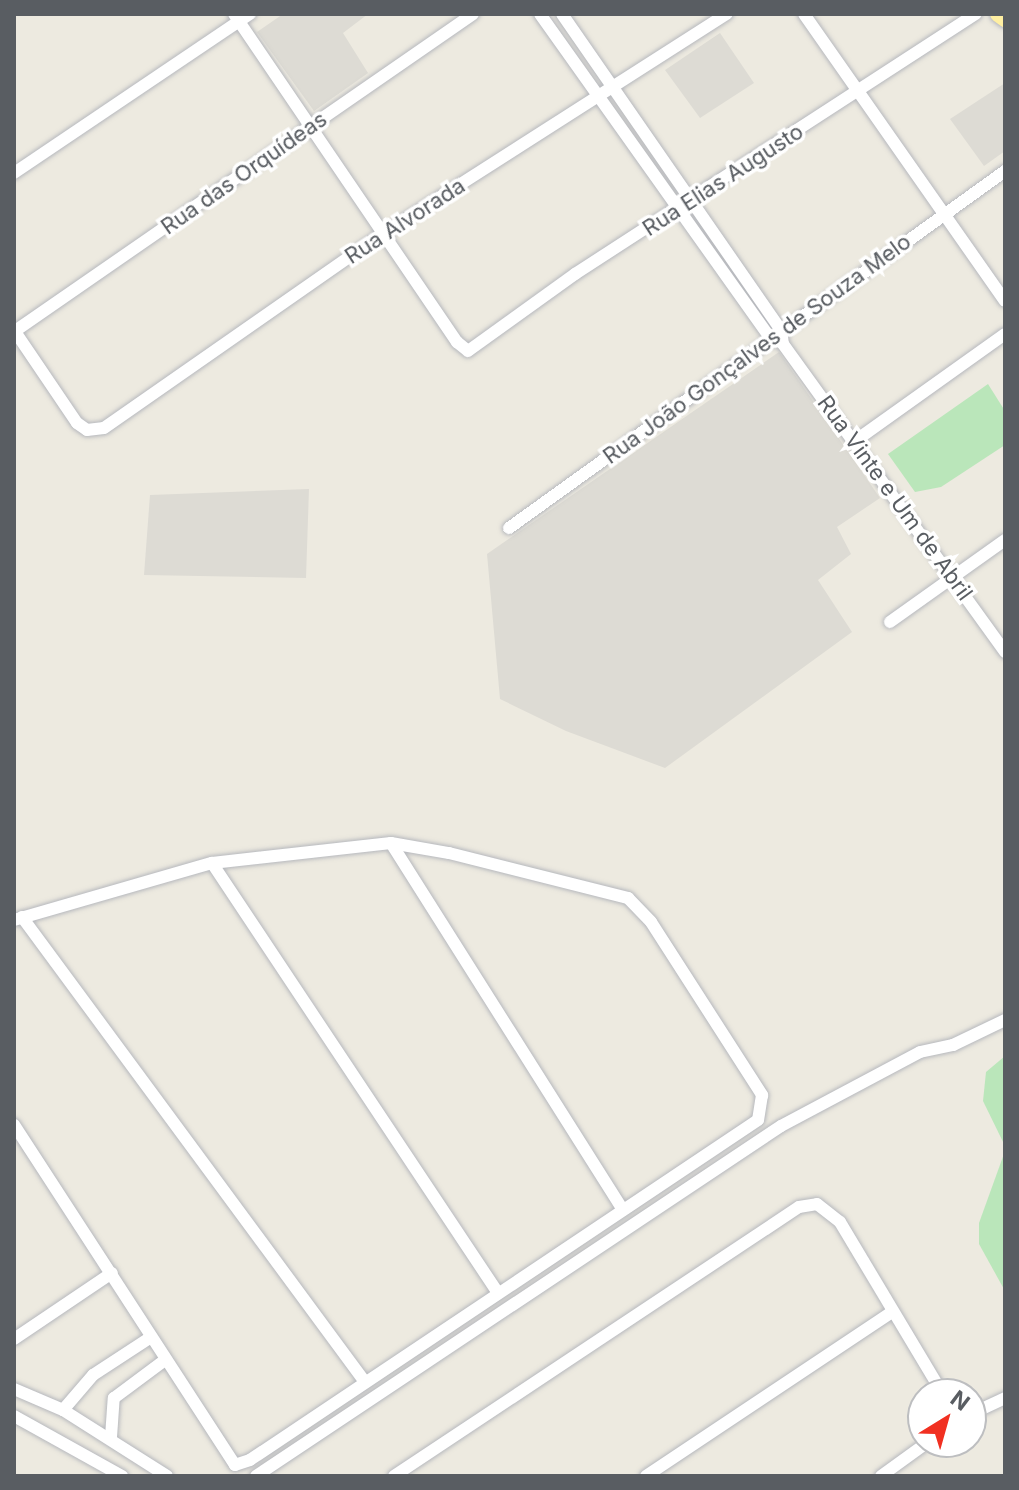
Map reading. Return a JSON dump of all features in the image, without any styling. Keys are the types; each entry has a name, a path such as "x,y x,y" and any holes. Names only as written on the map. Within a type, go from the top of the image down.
{"street":[{"name":"Rua das Orquídeas","path":"14,330 473,14"},
{"path":"540,14 770,338"},
{"name":"Rua Vinte e Um de Abril","path":"562,14 781,330 783,344 1005,652"},
{"name":"Rua Alvorada","path":"14,330 70,414 87,430 107,426 384,233 727,14"},
{"path":"804,14 1005,301"},
{"name":"Rua Elias Augusto","path":"384,233 457,342 471,349 976,14"},
{"path":"14,173 241,16 384,233"},
{"name":"Rua João Gonçalves de Souza Melo","path":"509,528 1005,171"},
{"path":"855,441 1005,334"},
{"name":"Rua Vinte e Um de Abril","path":"770,338 783,344"},
{"path":"890,622 1005,540"},
{"path":"391,843 623,1210"},
{"path":"14,1125 235,1465 365,1382 758,1120 762,1095 651,922 628,898 391,843 212,863 18,918 365,1382"},
{"path":"212,863 498,1293"},
{"path":"256,1476 781,1126 920,1052 953,1045 1005,1020"},
{"path":"394,1476 799,1207 817,1204 840,1222 890,1313 933,1378"},
{"path":"14,1339 112,1273"},
{"path":"646,1476 890,1313"},
{"path":"40,1427 93,1375 151,1337"},
{"path":"111,1437 114,1398 165,1360"},
{"path":"14,1389 111,1437 167,1476"},
{"path":"14,1416 40,1427 122,1476"},
{"path":"881,1476 907,1457"}],"shaded area":[{"path":"283,14 368,14 343,33 368,73 314,111 257,32"},
{"path":"720,33 754,83 700,118 665,70"},
{"path":"1005,83 1005,151 984,166 950,119"},
{"path":"779,352 880,498 837,527 851,554 818,580 852,632 665,768 566,731 500,699 487,554"},
{"path":"309,489 306,578 144,575 150,495"}],"green space":[{"path":"988,384 1005,411 1005,445 941,487 915,492 888,454"},
{"path":"1005,1056 1005,1146 983,1101 986,1072"},
{"path":"1005,1151 1005,1291 979,1244 979,1223"}]}
